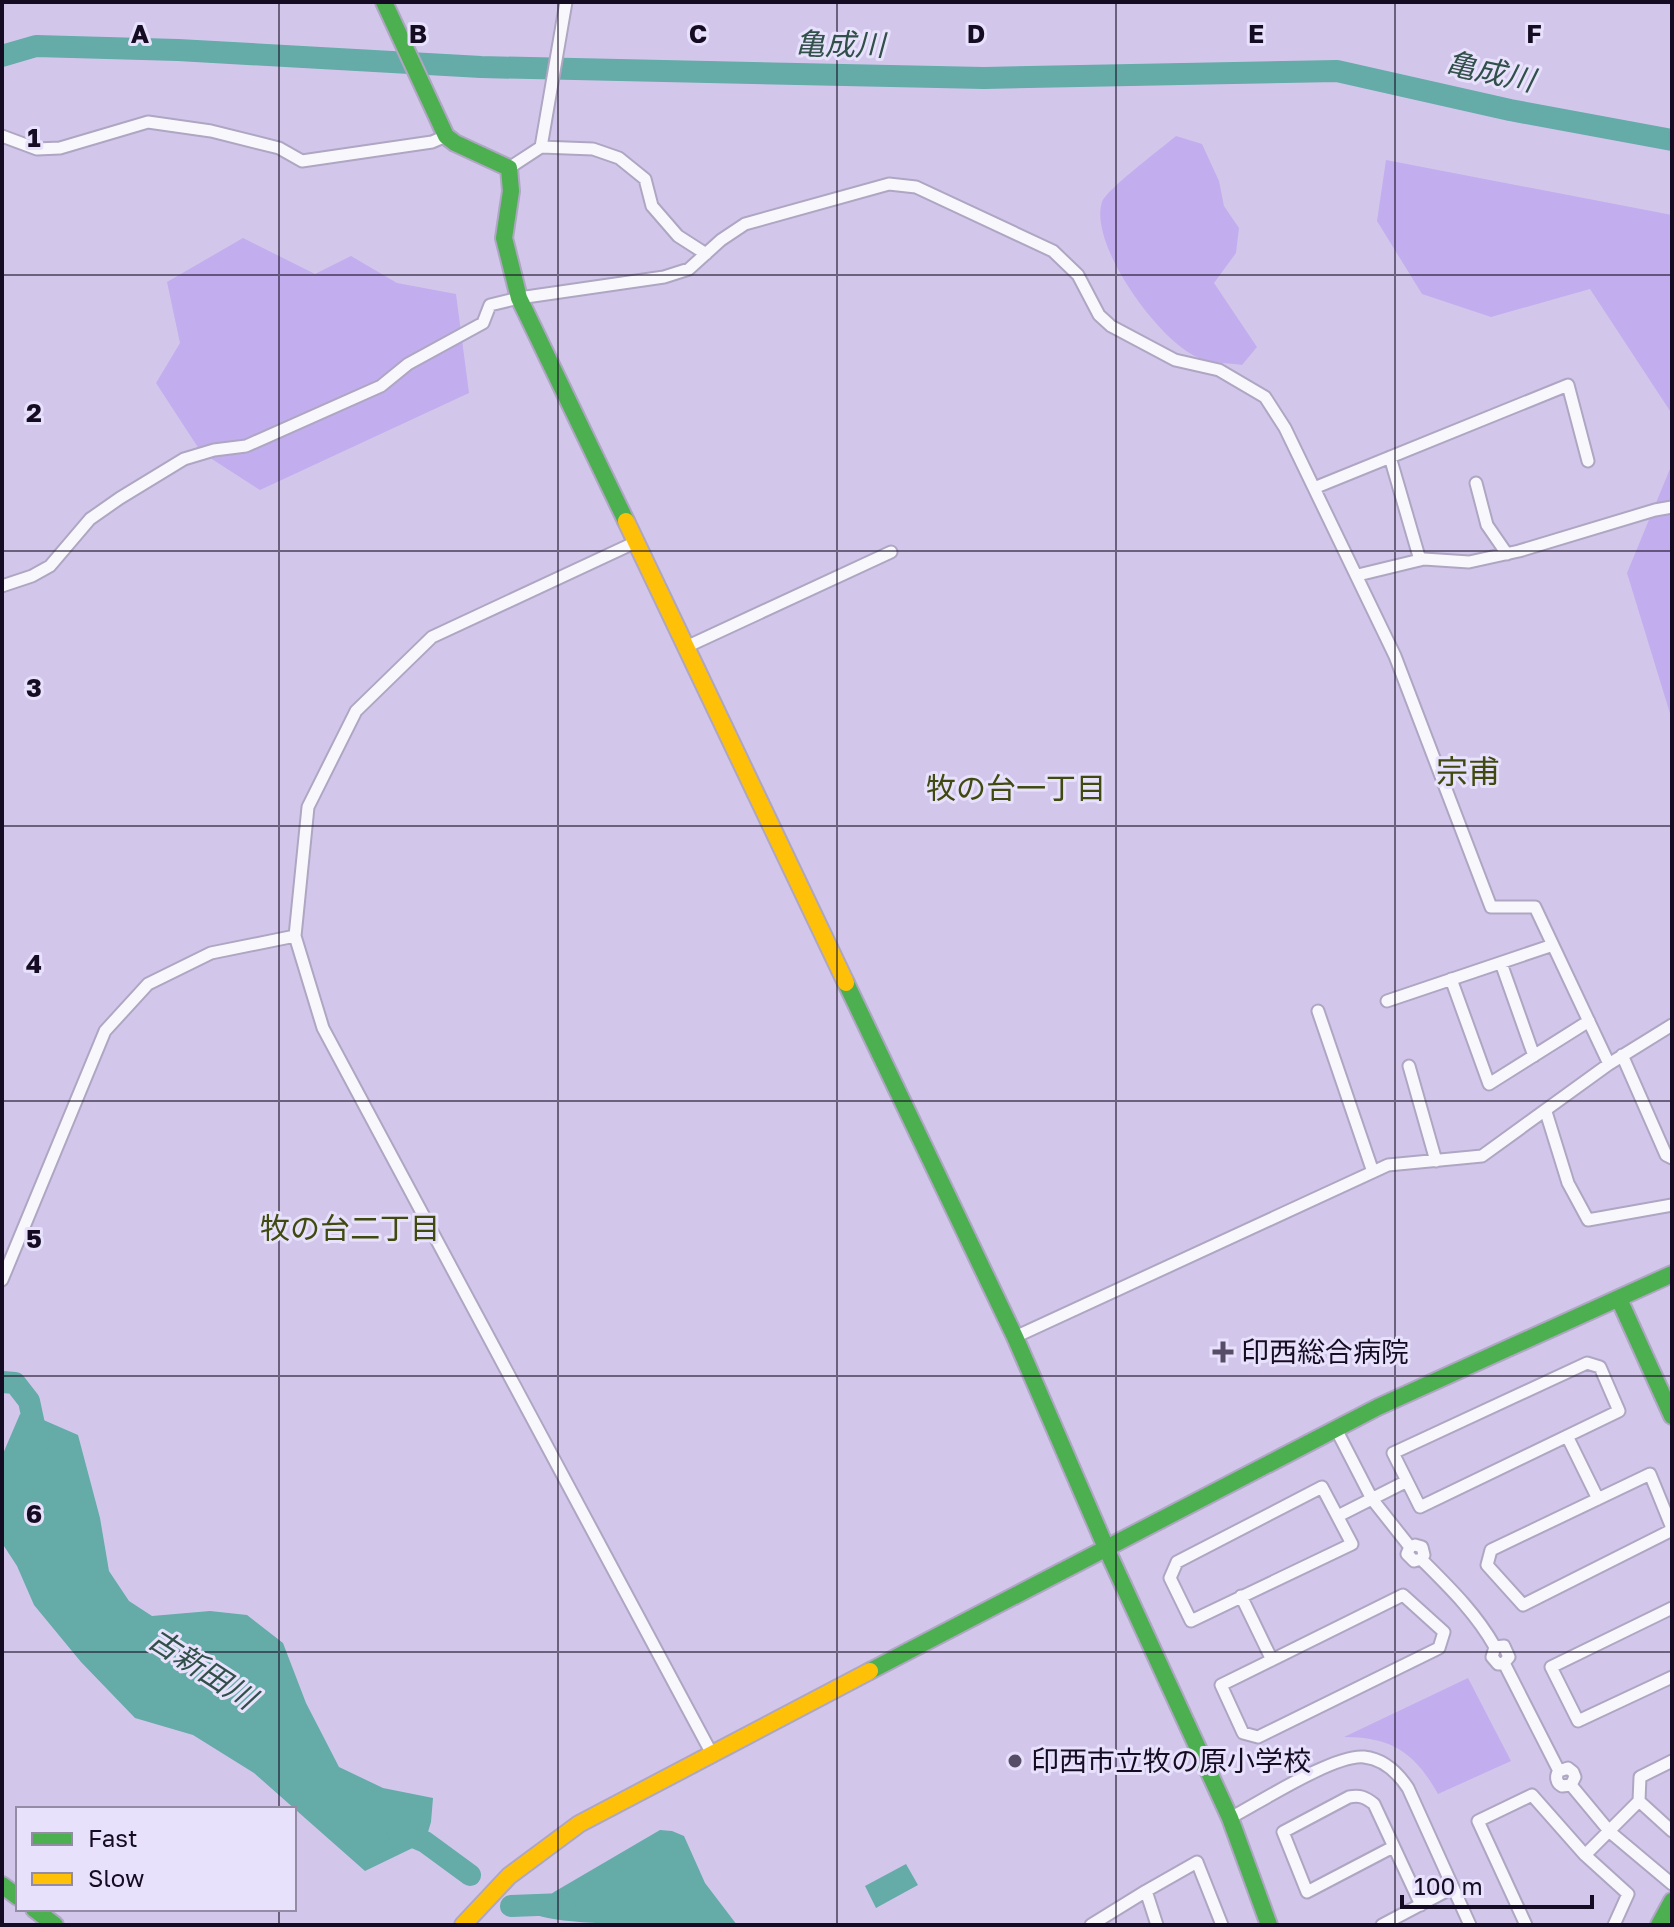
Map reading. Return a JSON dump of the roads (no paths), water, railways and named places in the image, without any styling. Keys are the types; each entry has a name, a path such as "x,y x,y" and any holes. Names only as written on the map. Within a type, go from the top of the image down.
{"street":[{"path":"384,2 446,136 509,168 514,184 504,234 519,298 1015,1337 1107,1550 1230,1818 1269,1925"},
{"path":"541,147 566,2"},
{"path":"2,136 37,149 60,148 148,122 211,131 265,144 302,161 432,142 446,136"},
{"path":"509,168 541,147 593,149 619,158 645,179 652,206 678,236 706,254"},
{"path":"2,586 50,566 90,519 184,459 214,450 246,446 381,386 408,364 483,323 490,305 664,277 689,269 721,240 745,224 889,184 916,187 1053,251 1078,275 1099,315 1111,326 1175,360 1219,370 1265,397 1285,428 1395,656 1491,907 1535,907 1609,1064"},
{"path":"1314,488 1568,385 1588,461"},
{"path":"1390,457 1420,560"},
{"path":"1476,483 1487,525 1507,554"},
{"path":"1358,575 1420,560 1469,562 1507,554 1672,507"},
{"path":"636,542 432,637 356,711 308,807 295,936 323,1028 712,1754"},
{"path":"686,647 891,552"},
{"path":"2,1280 105,1031 148,984 211,953 295,936"},
{"path":"1387,1001 1553,945"},
{"path":"1501,963 1534,1056"},
{"path":"1451,979 1489,1084 1589,1021"},
{"path":"1318,1011 1373,1172"},
{"path":"1015,1337 1388,1165 1482,1156 1622,1055 1672,1025"},
{"path":"1622,1055 1666,1155 1672,1158"},
{"path":"1409,1066 1436,1161"},
{"path":"1546,1112 1568,1183 1588,1220 1672,1205"},
{"path":"463,1925 487,1895 549,1841 599,1812 1378,1407 1672,1274"},
{"path":"1619,1299 1672,1416"},
{"path":"1587,1363 1600,1367 1619,1411 1420,1507 1407,1481 1393,1453 1587,1363"},
{"path":"1336,1429 1372,1499 1410,1547 1422,1547 1424,1555 1421,1559 1482,1623 1495,1647 1504,1646 1509,1651 1504,1663 1559,1771 1568,1768 1573,1772 1575,1777 1571,1785 1610,1832 1672,1884"},
{"path":"1567,1436 1598,1499"},
{"path":"1650,1474 1672,1529 1523,1605 1487,1565 1491,1550 1650,1474"},
{"path":"1338,1516 1407,1481"},
{"path":"1322,1487 1352,1544 1241,1596 1191,1621 1170,1578 1177,1562 1322,1487"},
{"path":"1403,1595 1444,1632 1439,1648 1258,1737 1243,1733 1221,1685 1272,1660 1403,1595"},
{"path":"1241,1596 1272,1660"},
{"path":"1672,1608 1551,1667 1578,1721 1672,1677"},
{"path":"1230,1818 1334,1763 1364,1757 1378,1761 1399,1775 1408,1788 1470,1925"},
{"path":"1585,1855 1639,1801 1640,1777 1672,1761"},
{"path":"1393,1847 1307,1892 1283,1832 1349,1797 1359,1795 1374,1804 1421,1905"},
{"path":"1526,1925 1478,1821 1532,1795 1585,1855 1628,1894 1614,1925"},
{"path":"1639,1801 1672,1831"},
{"path":"1091,1925 1197,1862 1222,1925"},
{"path":"1382,1925 1452,1888"},
{"path":"1146,1891 1157,1925"},
{"path":"1659,1925 1672,1901"},
{"path":"37,1911 55,1925"}],"water":[{"path":"20,1414 32,1415 78,1435 100,1518 109,1571 129,1601 152,1616 210,1611 247,1615 283,1643 306,1703 339,1767 383,1788 433,1798 425,1842 365,1871 254,1773 193,1735 135,1718 81,1662 34,1605 17,1566 2,1543 2,1456"},
{"path":"660,1830 684,1836 705,1883 737,1925 576,1922 536,1915 535,1907 554,1892"},
{"path":"906,1864 918,1885 876,1908 865,1886"}],"waterway":[{"name":"亀成川","path":"2,56 36,46 178,50 481,67 984,78 1337,71 1510,110 1672,140"},
{"name":"古新田川","path":"2,1382 15,1383 29,1401 38,1443"},
{"name":"古新田川","path":"397,1830 425,1842 470,1875"},
{"name":"古新田川","path":"511,1906 564,1904"}],"place":[{"name":"印西総合病院","path":"1223,1352"},
{"name":"印西市立牧の原小学校","path":"1015,1761"}],"district":[{"name":"宗甫","path":"1468,772"},
{"name":"牧の台一丁目","path":"1016,789"},
{"name":"牧の台二丁目","path":"350,1229"}]}
